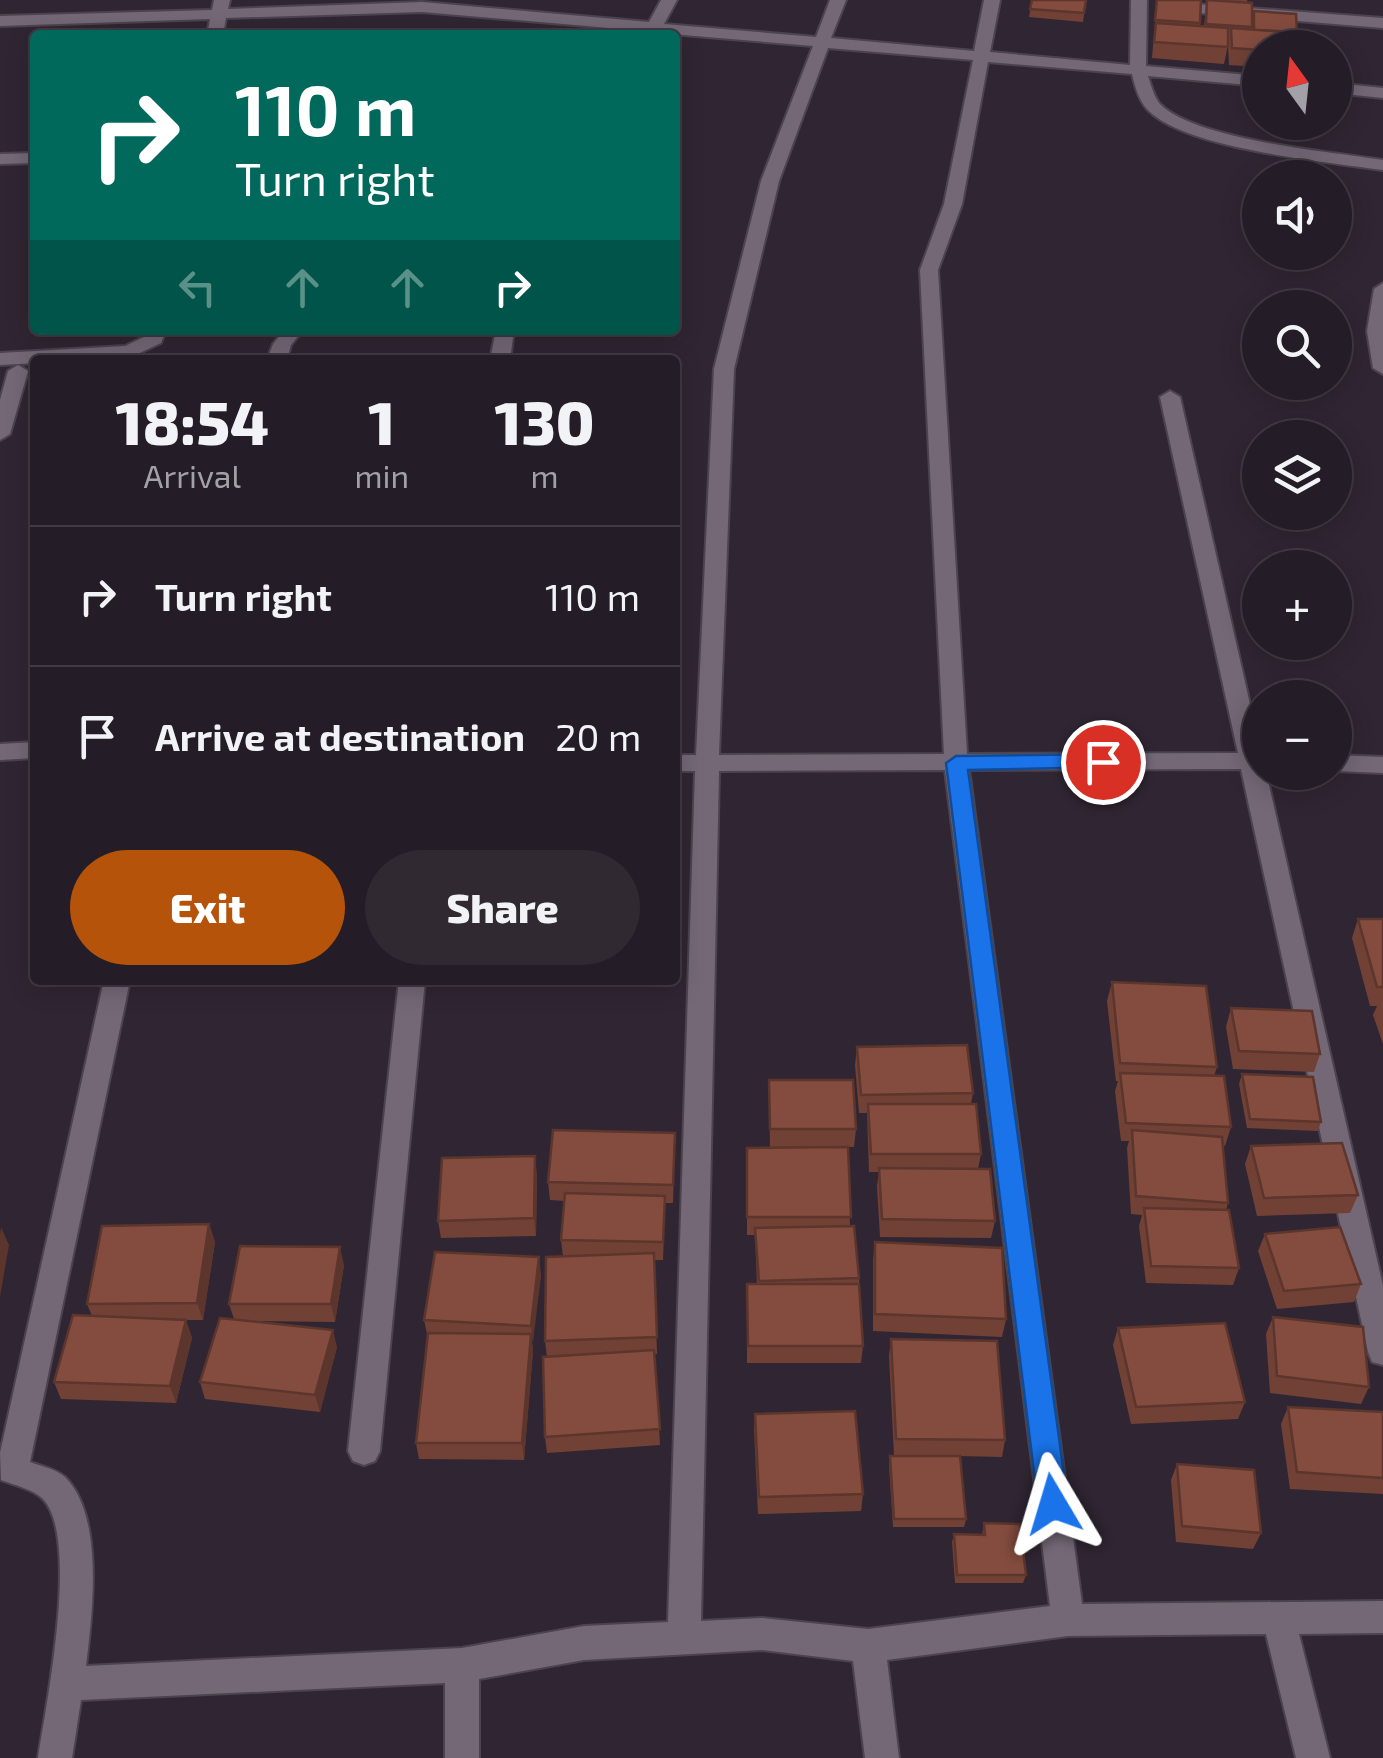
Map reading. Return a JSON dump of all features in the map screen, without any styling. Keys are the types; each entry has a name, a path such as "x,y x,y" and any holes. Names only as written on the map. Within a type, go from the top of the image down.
{"street":[{"path":"7,0 0,20 220,7 509,8 639,30"},
{"path":"652,30 669,0"},
{"path":"684,1638 706,764 724,369 770,181 838,0"},
{"path":"992,0 953,204 929,270 956,763 1068,1620"},
{"path":"1383,23 1138,3 1135,33 1139,68 1152,106 1176,124 1266,146 1383,165"},
{"path":"680,34 979,54 1242,78"},
{"path":"1352,89 1383,92"},
{"path":"0,159 30,158"},
{"path":"1383,288 1376,331 1383,368"},
{"path":"74,355 129,352 155,335"},
{"path":"0,359 30,357"},
{"path":"0,434 18,371"},
{"path":"1170,397 1242,708"},
{"path":"0,752 30,750"},
{"path":"680,763 1242,760"},
{"path":"1352,765 1383,766"},
{"path":"1261,790 1383,1352"},
{"path":"54,1758 77,1590 70,1516 54,1488 12,1470 115,985"},
{"path":"364,1451 411,985"},
{"path":"66,1684 462,1666 584,1643 762,1634 868,1646 1068,1620 1383,1617"},
{"path":"1279,1620 1313,1758"},
{"path":"868,1646 882,1758"},
{"path":"462,1666 462,1758"}],"building":[{"path":"1032,0 1086,0 1084,13 1030,9"},
{"path":"1157,0 1201,0 1200,23 1155,20"},
{"path":"1207,0 1252,3 1252,27 1206,24"},
{"path":"1254,11 1296,14 1297,30 1254,30"},
{"path":"1156,23 1228,28 1228,47 1154,42"},
{"path":"1231,28 1259,30 1242,30 1242,49 1232,48"},
{"path":"1358,919 1383,919 1383,987 1377,987"},
{"path":"1112,982 1206,986 1217,1067 1120,1063"},
{"path":"1231,1008 1312,1011 1320,1054 1239,1051"},
{"path":"967,1045 973,1093 861,1095 857,1047"},
{"path":"1120,1073 1224,1076 1231,1127 1126,1123"},
{"path":"1242,1074 1313,1077 1321,1122 1250,1119"},
{"path":"769,1080 853,1080 856,1129 770,1129"},
{"path":"868,1104 976,1104 981,1154 871,1154"},
{"path":"553,1130 675,1133 673,1185 548,1182"},
{"path":"1132,1130 1222,1137 1228,1203 1136,1196"},
{"path":"1342,1143 1358,1195 1264,1198 1251,1146"},
{"path":"848,1147 851,1217 747,1217 747,1148"},
{"path":"535,1156 534,1218 438,1221 442,1158"},
{"path":"879,1168 990,1169 995,1221 882,1219"},
{"path":"565,1193 665,1196 663,1242 561,1240"},
{"path":"1144,1208 1229,1210 1239,1268 1151,1266"},
{"path":"209,1224 197,1303 87,1304 102,1226"},
{"path":"854,1226 859,1278 759,1281 755,1228"},
{"path":"1340,1227 1361,1284 1284,1291 1265,1234"},
{"path":"875,1242 1002,1248 1006,1319 875,1314"},
{"path":"240,1246 340,1247 331,1304 229,1304"},
{"path":"435,1252 539,1257 531,1326 424,1320"},
{"path":"654,1253 657,1337 545,1341 546,1257"},
{"path":"747,1284 859,1284 863,1346 748,1346"},
{"path":"73,1315 186,1320 170,1386 54,1382"},
{"path":"1273,1317 1363,1327 1369,1387 1277,1376"},
{"path":"220,1318 333,1330 315,1395 200,1382"},
{"path":"1225,1323 1245,1402 1136,1407 1118,1328"},
{"path":"428,1333 531,1334 522,1443 416,1443"},
{"path":"891,1339 997,1341 1005,1440 896,1439"},
{"path":"654,1350 660,1429 545,1437 543,1357"},
{"path":"1288,1407 1383,1412 1383,1478 1297,1472"},
{"path":"855,1411 863,1494 759,1497 755,1414"},
{"path":"890,1456 960,1456 966,1519 894,1519"},
{"path":"1177,1464 1254,1470 1261,1533 1182,1526"},
{"path":"984,1523 1020,1524 1026,1575 957,1575 954,1534 985,1535"}],"route":[{"path":"1053,1504 956,763 1103,762"}]}
